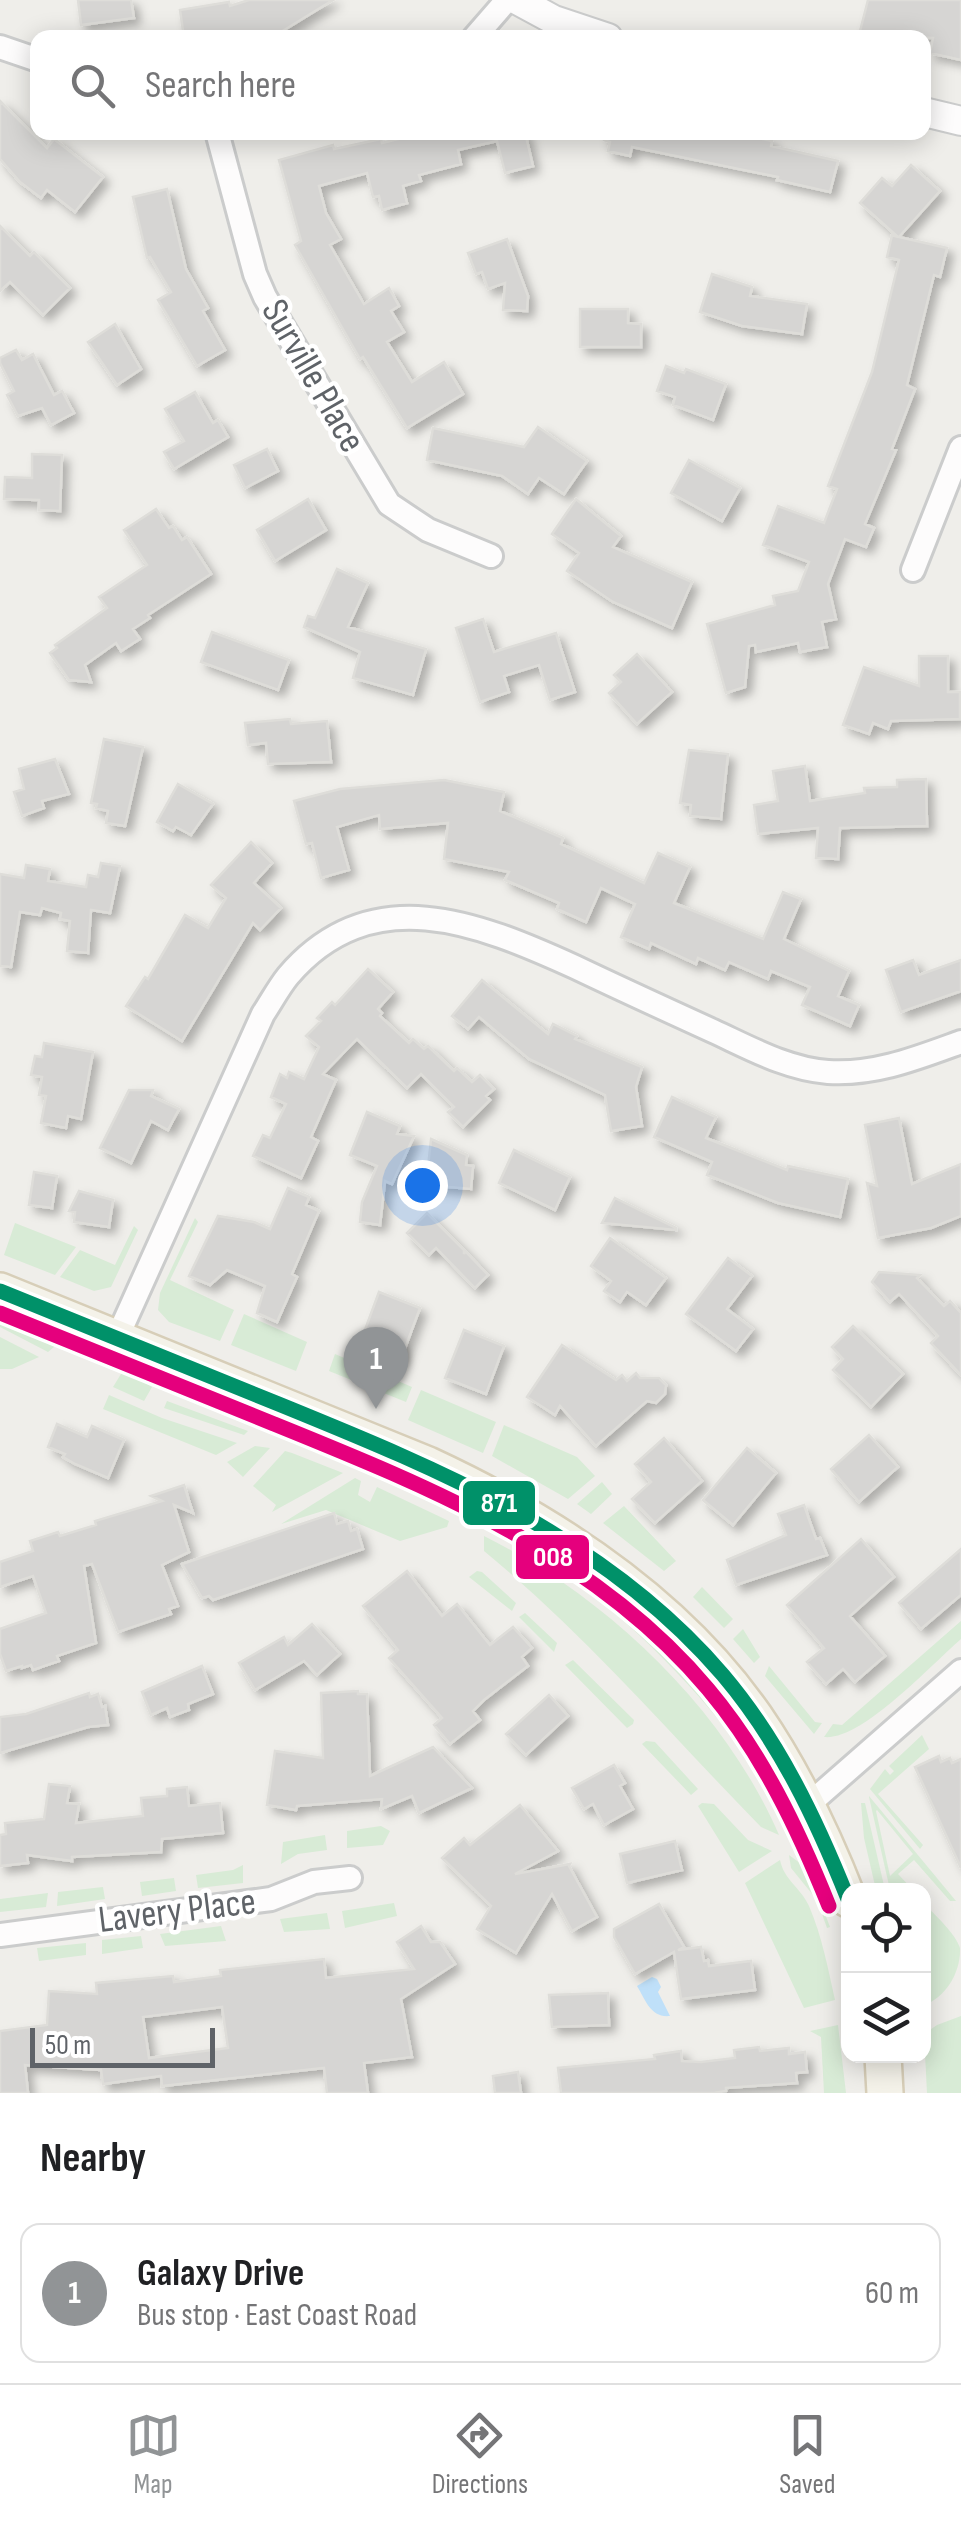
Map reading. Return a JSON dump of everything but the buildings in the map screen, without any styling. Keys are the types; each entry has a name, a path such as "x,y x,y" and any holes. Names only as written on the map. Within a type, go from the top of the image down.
{"main road":[{"path":"0,1291 474,1486 570,1541 647,1601 704,1657 753,1714 808,1805 841,1883"},
{"path":"883,2063 885,2093"}],"street":[{"path":"481,30 507,0"},
{"path":"516,0 584,30"},
{"path":"0,47 30,57"},
{"path":"931,114 961,121"},
{"name":"Surville Place","path":"220,140 255,274 265,297 389,504 428,530 491,556"},
{"path":"913,570 961,448"},
{"path":"117,1338 263,1014 288,977 340,934 378,921 429,916 470,924 536,949 778,1061 826,1072 869,1071 961,1042"},
{"path":"808,1805 961,1671"},
{"name":"Lavery Place","path":"0,1935 271,1899 314,1882 350,1878"}],"green space":[{"path":"195,1218 198,1222 170,1280 234,1310 220,1341 169,1322 158,1310 160,1293"},
{"path":"15,1223 76,1247 55,1275 4,1255"},
{"path":"134,1226 138,1230 111,1287 94,1291 60,1277 80,1250 115,1265"},
{"path":"244,1314 307,1342 296,1371 231,1345"},
{"path":"0,1318 60,1342 48,1352 0,1327"},
{"path":"0,1337 39,1357 12,1369 0,1369"},
{"path":"335,1354 412,1387 406,1402 329,1371"},
{"path":"124,1369 152,1387 144,1401 113,1387"},
{"path":"421,1390 496,1422 483,1453 408,1420"},
{"path":"109,1395 237,1443 216,1455 103,1409"},
{"path":"167,1401 248,1431 244,1435 164,1408"},
{"path":"504,1425 577,1457 595,1476 568,1499 492,1456"},
{"path":"297,1437 346,1457 346,1465 292,1443"},
{"path":"255,1446 270,1448 243,1477 227,1462"},
{"path":"285,1451 343,1473 272,1512 276,1505 253,1486"},
{"path":"355,1478 361,1481 358,1495 370,1502 377,1487 449,1521 447,1527 400,1541 326,1510 281,1524"},
{"path":"602,1482 612,1494 591,1514 577,1504"},
{"path":"624,1506 676,1561 664,1571 603,1523"},
{"path":"496,1529 561,1568 621,1614 675,1666 725,1723 617,1615 557,1569 491,1530"},
{"path":"484,1536 574,1591 657,1661 727,1743 756,1788 779,1835 761,1827 592,1650 484,1551"},
{"path":"477,1571 516,1603 512,1611 469,1577"},
{"path":"702,1587 733,1619 724,1628 693,1597"},
{"path":"525,1613 557,1643 554,1652 519,1617"},
{"path":"961,1621 961,1639 894,1700 857,1727 824,1737 833,1724 842,1725"},
{"path":"743,1629 760,1657 754,1663 733,1639"},
{"path":"573,1660 634,1720 633,1724 627,1728 565,1665"},
{"path":"769,1666 815,1722 822,1723 814,1734 765,1676"},
{"path":"922,1735 929,1749 878,1794 923,1845 920,1849 870,1789 885,1769 890,1775 894,1771 889,1766"},
{"path":"655,1742 698,1789 691,1795 642,1744"},
{"path":"869,1796 956,1901 950,1901 914,1860 898,1874 906,1883 888,1883","holes":["877,1810 913,1854 890,1876 876,1811"]},
{"path":"861,1803 865,1803 883,1883 874,1883"},
{"path":"714,1804 748,1840 772,1851 739,1872 698,1806"},
{"path":"381,1826 390,1831 383,1845 347,1848 347,1831"},
{"path":"325,1835 327,1850 298,1854 281,1864 283,1842"},
{"path":"789,1855 808,1869 830,1927 827,1928 817,1900 791,1868"},
{"path":"780,1860 814,1917 835,2000 804,2008 745,1883"},
{"path":"243,1865 243,1883 198,1888 196,1875"},
{"path":"174,1878 176,1891 142,1896 140,1882"},
{"path":"103,1887 105,1899 57,1906 58,1892"},
{"path":"48,1893 46,1907 0,1912 0,1899"},
{"path":"394,1903 397,1916 345,1928 342,1911"},
{"path":"931,1911 960,1948 958,1966 950,1983 932,2002"},
{"path":"327,1913 330,1929 284,1932 280,1919"},
{"path":"221,1926 226,1941 165,1946 160,1934"},
{"path":"141,1936 143,1948 102,1954 102,1940"},
{"path":"86,1943 86,1955 39,1961 37,1948"},
{"path":"961,2016 961,2093 927,2093 925,2063 931,2063 931,2029"},
{"path":"838,2025 846,2093 824,2093 821,2037 810,2031"}],"water":[{"path":"652,1977 661,1987 658,1992 670,2016 654,2011 637,1986"}],"transit line":[{"name":"871","path":"0,1291 342,1430 461,1483 519,1513 627,1584 677,1627 743,1700 779,1754 841,1883"},
{"name":"008","path":"0,1313 451,1500 563,1563 615,1600 663,1641 708,1689 745,1739 791,1820 829,1906"}],"place":[{"name":"Galaxy Drive","path":"376,1409"}]}
